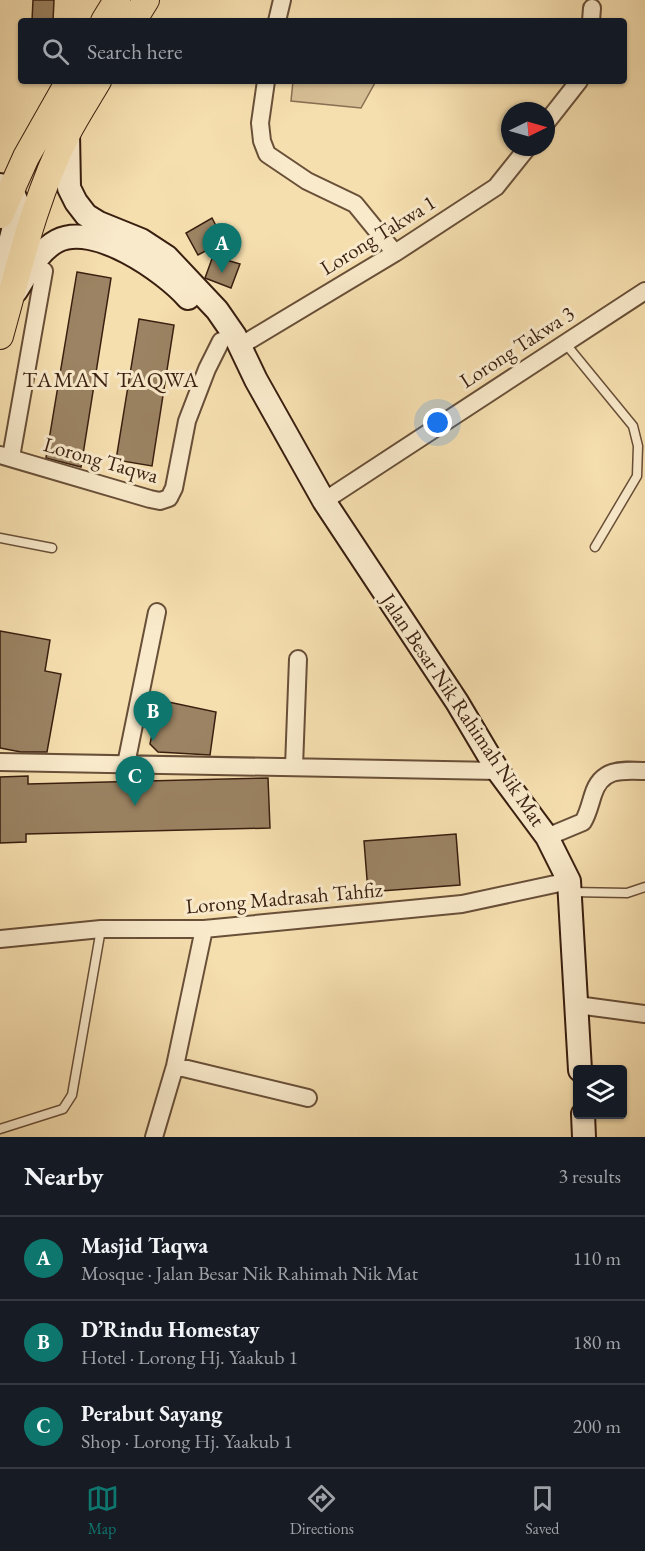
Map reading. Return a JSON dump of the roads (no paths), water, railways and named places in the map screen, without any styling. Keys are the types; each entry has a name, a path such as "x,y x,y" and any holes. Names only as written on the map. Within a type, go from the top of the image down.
{"main road":[{"path":"106,18 117,0"},
{"path":"135,18 146,0"},
{"path":"0,215 5,188 67,84"},
{"path":"0,336 5,291 68,133 96,84"},
{"path":"0,163 23,152 34,142"}],"street":[{"path":"278,18 282,0"},
{"path":"266,84 260,123 262,141 267,154 307,181 355,204 395,253"},
{"path":"555,112 577,84"},
{"name":"Jalan Besar Nik Rahimah Nik Mat","path":"68,133 69,188 76,202 86,215 99,223 141,240 167,257 217,310 230,344"},
{"name":"Lorong Takwa 1","path":"230,344 395,253 496,188 521,156"},
{"path":"5,188 18,201 19,207 5,291"},
{"name":"Jalan Besar Nik Rahimah Nik Mat","path":"5,291 46,249 57,241 68,237 94,239 135,256 160,273 186,295 230,344 255,380 324,501 457,702 498,771 547,837 569,887 580,1065"},
{"path":"5,456 44,271"},
{"name":"Lorong Takwa 3","path":"324,501 645,291"},
{"name":"Lorong Taqwa","path":"5,456 150,499 160,501 169,498 174,488 187,421 207,369 230,344"},
{"path":"126,764 157,612"},
{"path":"294,767 298,659"},
{"path":"0,762 498,771"},
{"path":"547,837 583,822 596,786 612,772 645,771"},
{"name":"Lorong Madrasah Tahfiz","path":"0,939 101,929 204,929 462,904 569,887"},
{"path":"154,1137 175,1066 204,929"},
{"path":"577,1005 645,1014"},
{"path":"175,1066 308,1098"},
{"path":"583,1119 584,1137"}],"lane":[{"path":"565,343 633,426 639,446 637,476 595,547"},
{"path":"0,538 52,548"},
{"path":"569,887 627,893 645,887"},
{"path":"0,1129 63,1109 72,1095 101,929"}],"place":[{"name":"Masjid Taqwa","path":"222,273"},
{"name":"D’Rindu Homestay","path":"153,741"},
{"name":"Perabut Sayang","path":"135,806"}],"district":[{"name":"TAMAN TAQWA","path":"111,379"}]}
